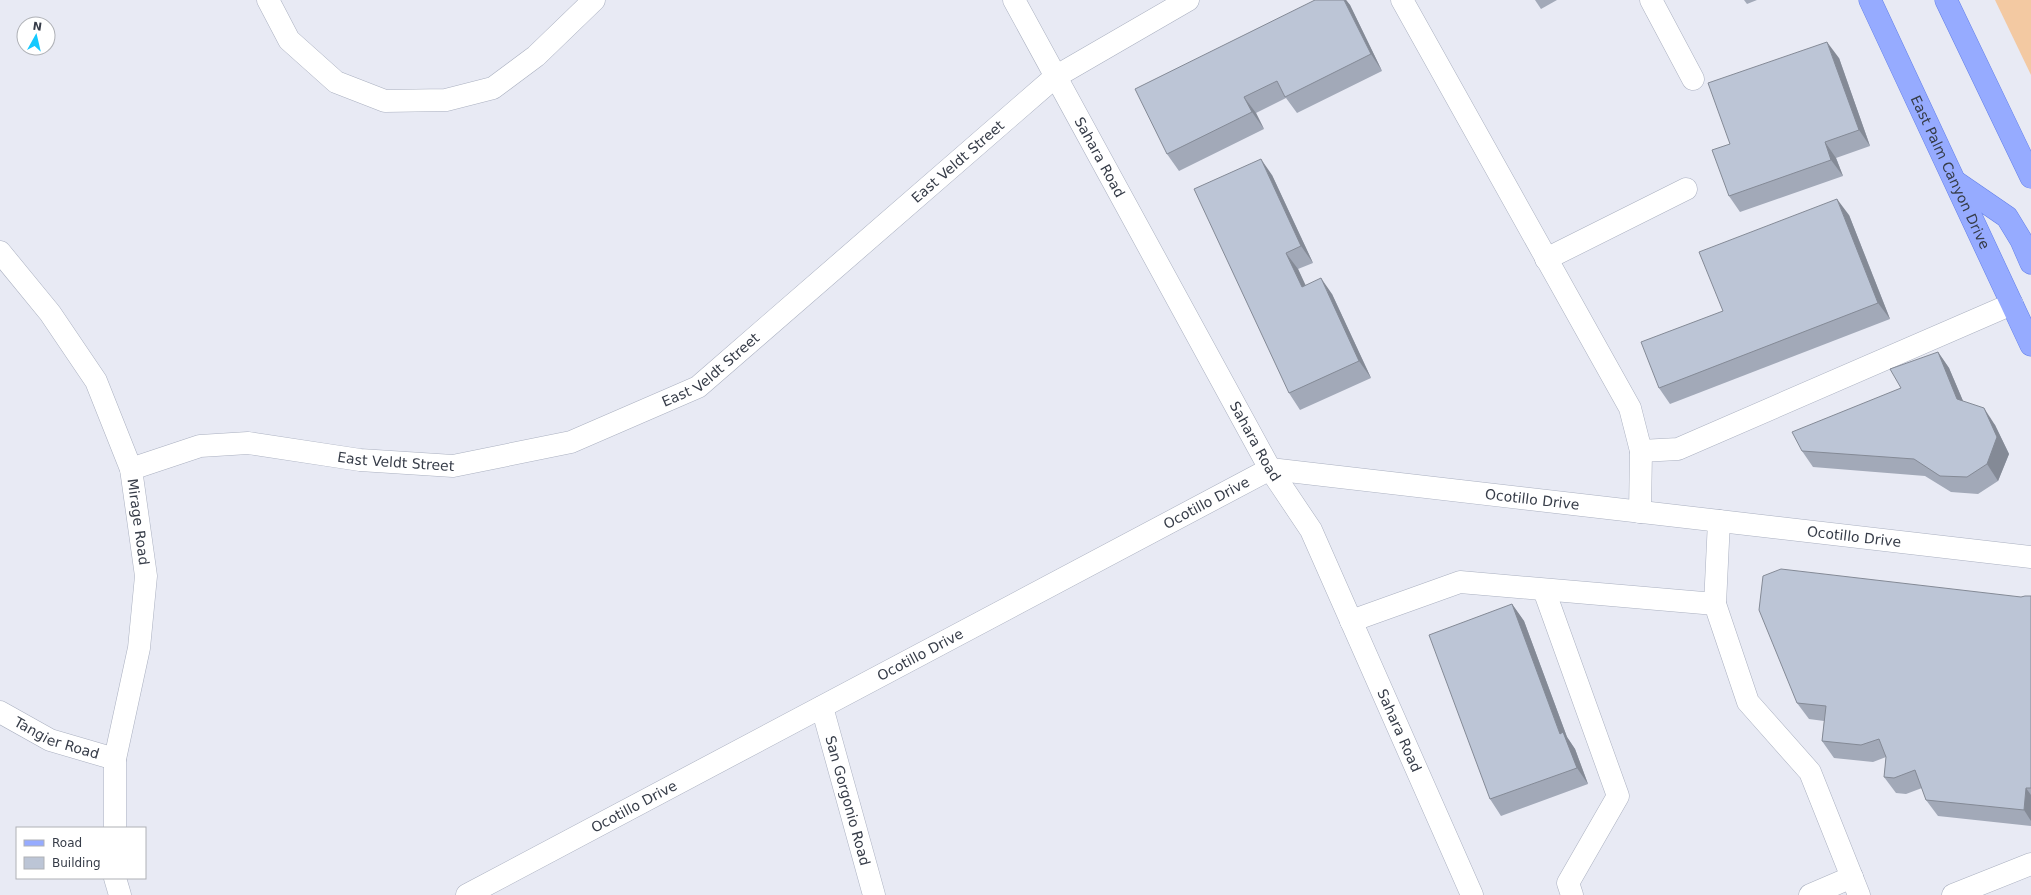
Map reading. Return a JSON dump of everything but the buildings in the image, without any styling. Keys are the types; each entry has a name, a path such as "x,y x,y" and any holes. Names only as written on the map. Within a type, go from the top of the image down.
{"main road":[{"name":"East Palm Canyon Drive","path":"1870,0 2031,345"},
{"path":"1946,0 2031,177"},
{"path":"1955,182 2007,217 2021,240 2031,263"}],"street":[{"path":"268,0 289,40 336,82 385,101 446,100 493,88 536,56 594,0"},
{"name":"Sahara Road","path":"1014,0 1270,469 1311,530 1472,895"},
{"name":"East Veldt Street","path":"131,469 200,446 248,443 360,460 453,466 578,439 698,387 1055,77 1188,0"},
{"path":"1402,0 1630,408 1641,451 1640,512"},
{"path":"1650,0 1693,79"},
{"path":"1546,259 1686,189"},
{"name":"Mirage Road","path":"0,252 50,313 96,381 131,469 146,576 139,648 115,759 114,827"},
{"path":"1641,451 1678,449 2012,304"},
{"name":"Ocotillo Drive","path":"466,895 498,887 822,707 1270,469 2031,557"},
{"path":"1719,521 1715,604 1748,702 1810,772 1855,886 1810,895"},
{"path":"1351,621 1460,582 1715,604"},
{"path":"1544,590 1618,796 1568,883 1572,895"},
{"name":"San Gorgonio Road","path":"822,707 874,895"},
{"name":"Tangier Road","path":"0,712 50,740 115,759"},
{"path":"1953,895 2031,864"},
{"path":"115,879 120,895"}],"shaded area":[{"path":"1995,0 2031,0 2031,75"}]}
